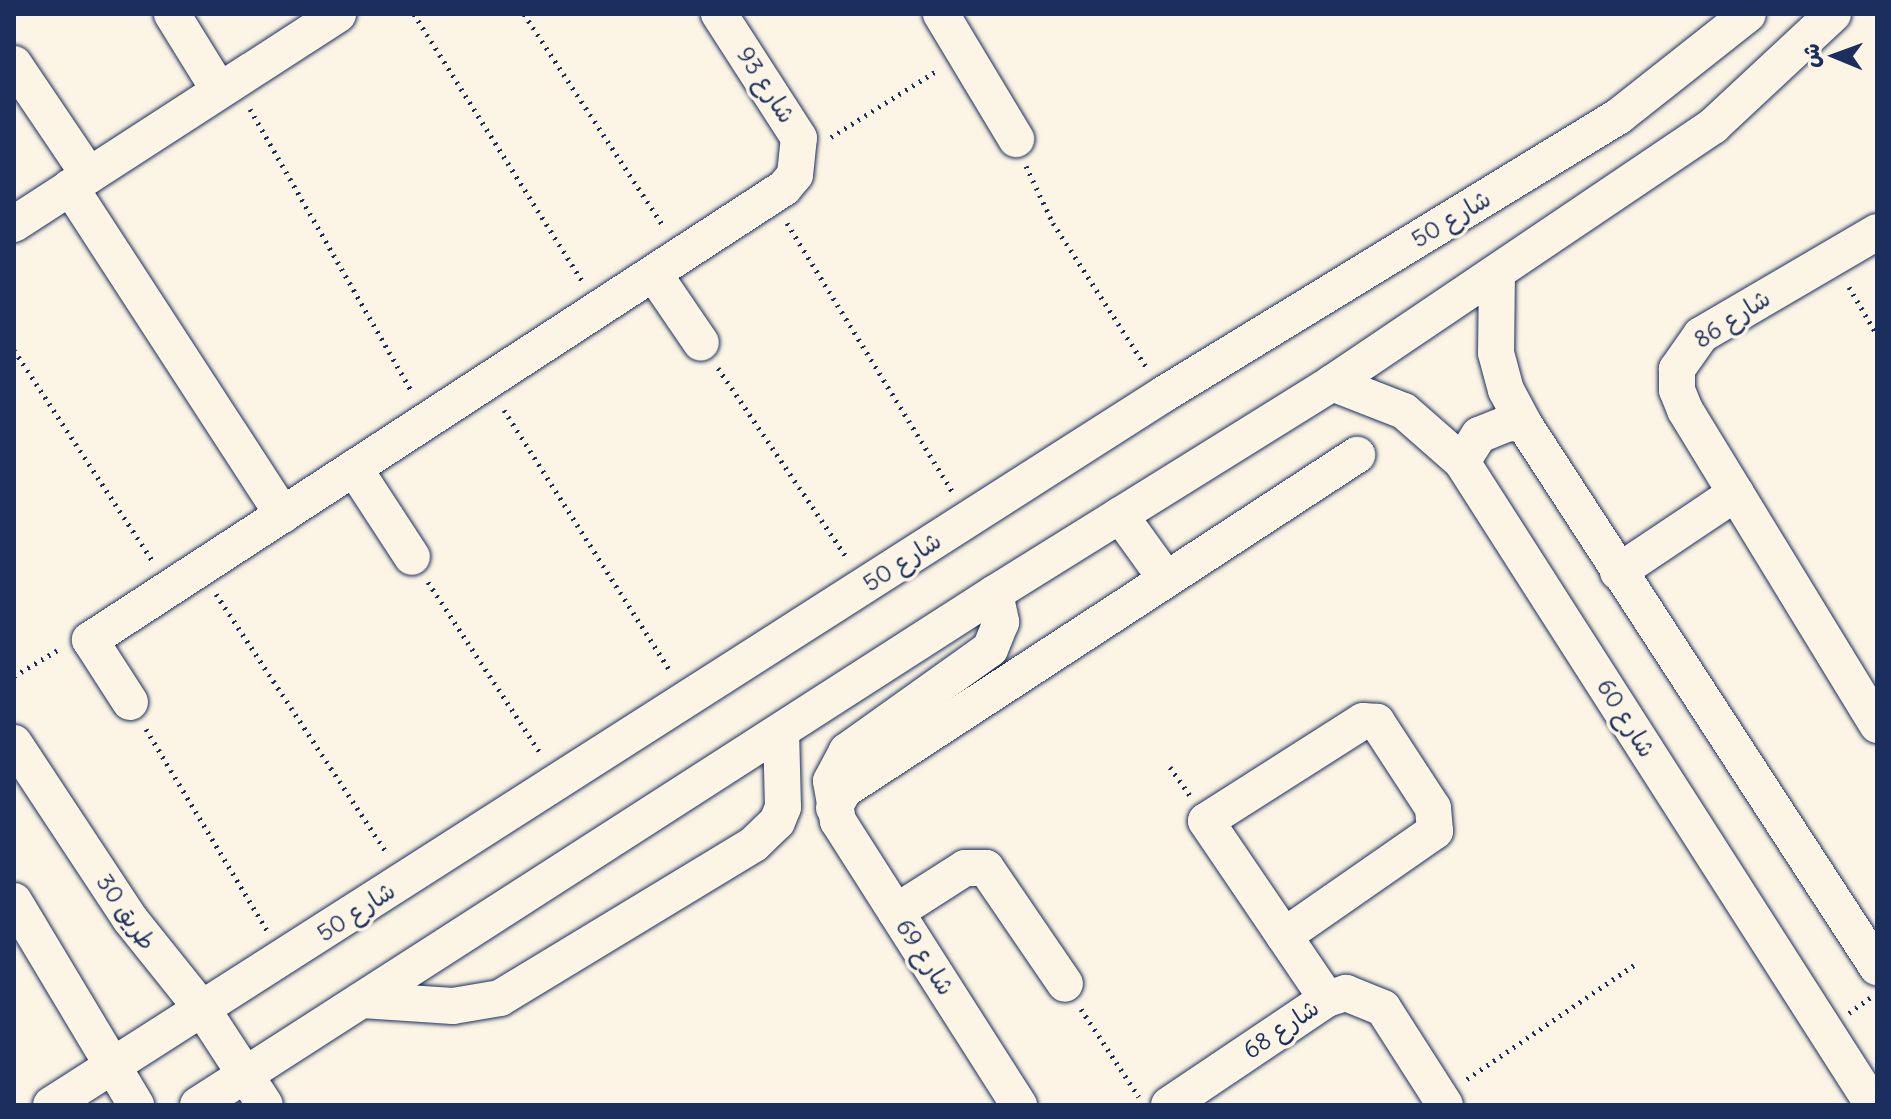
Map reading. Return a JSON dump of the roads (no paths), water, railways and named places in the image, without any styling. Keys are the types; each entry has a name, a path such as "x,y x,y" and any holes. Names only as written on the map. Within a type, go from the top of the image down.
{"street":[{"path":"172,14 226,86"},
{"path":"14,224 338,14"},
{"name":"شارع 93","path":"130,702 90,640 772,198 795,175 800,157 793,121 719,14"},
{"path":"941,14 1016,139"},
{"name":"شارع 50","path":"51,1105 1164,394 1619,116 1748,14"},
{"path":"198,1105 995,593 1332,383 1497,273 1713,126 1833,14"},
{"path":"14,64 80,181 283,515"},
{"name":"شارع 86","path":"1877,232 1701,335 1677,369 1677,390 1685,410 1877,725"},
{"path":"669,265 701,343"},
{"path":"1497,273 1496,353 1506,390 1524,424 1877,967"},
{"name":"شارع 60","path":"1332,383 1404,411 1462,462 1873,1105"},
{"path":"1462,462 1479,435 1492,427 1524,424"},
{"path":"834,808 844,790 1357,455"},
{"path":"354,468 412,557"},
{"path":"1618,572 1736,493"},
{"path":"1120,515 1166,579"},
{"path":"834,808 831,781 838,759 990,649 1001,622 995,593"},
{"path":"1284,936 1435,831 1433,808 1377,722 1363,721 1206,821 1284,936 1327,999"},
{"path":"362,1000 453,1006 500,998 754,844 777,822 783,807 781,731"},
{"name":"طريق 30","path":"14,743 137,930 203,1010 265,1105"},
{"name":"شارع 69","path":"834,808 1019,1105"},
{"path":"896,912 965,868 986,868 1065,984"},
{"path":"14,901 136,1105"},
{"name":"شارع 68","path":"1169,1105 1206,1095 1327,999 1360,994 1383,1008 1442,1102"}]}
